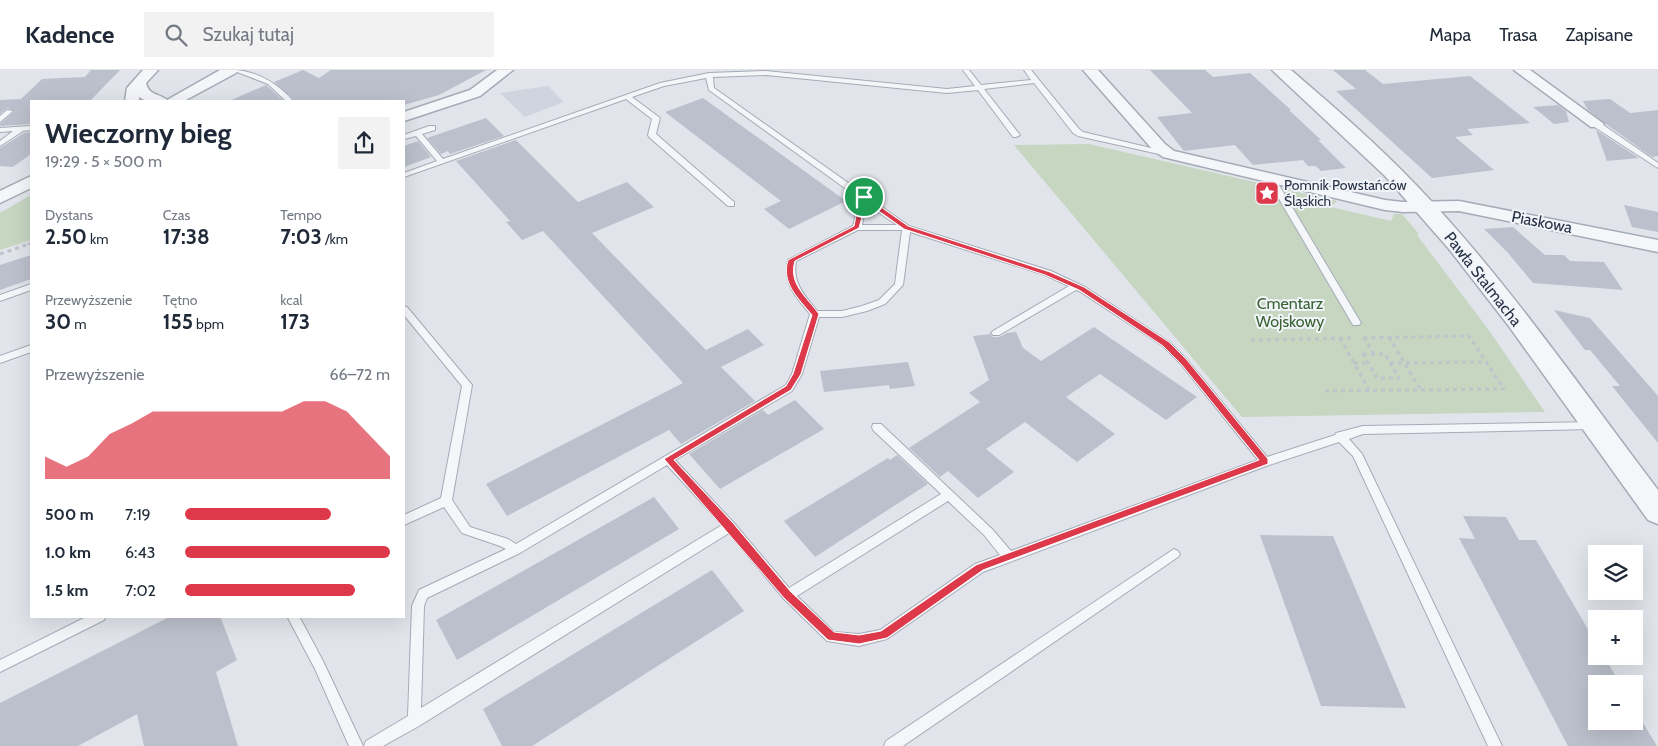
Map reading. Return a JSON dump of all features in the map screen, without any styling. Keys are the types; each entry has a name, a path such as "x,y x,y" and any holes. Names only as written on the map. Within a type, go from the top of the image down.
{"street":[{"path":"132,100 131,96 139,82 150,70"},
{"path":"176,100 233,70"},
{"path":"405,117 475,93 506,70"},
{"path":"1090,70 1158,147 1168,154"},
{"name":"Pawła Stalmacha","path":"1281,70 1361,142 1448,233 1543,355 1658,512"},
{"path":"1521,70 1596,124"},
{"path":"139,82 142,94 157,100"},
{"name":"Piaskowa","path":"1168,154 1272,180 1385,205 1460,206 1658,246"},
{"path":"0,198 30,182"}],"lane":[{"path":"233,70 270,83 289,100"},
{"path":"966,70 1016,135"},
{"path":"1027,70 1076,131 1081,134 1168,154"},
{"path":"405,175 662,84 709,75 766,73 931,90 980,88 1036,81"},
{"path":"709,75 711,89 906,228"},
{"path":"627,96 656,118 652,136 731,204"},
{"path":"0,120 9,111"},
{"path":"1596,124 1602,126 1658,166"},
{"path":"0,130 30,128"},
{"path":"405,138 432,128"},
{"path":"0,144 21,129"},
{"path":"417,133 441,161"},
{"path":"1272,180 1356,323"},
{"path":"857,227 864,197"},
{"path":"815,314 793,287 789,270 792,260 857,227 906,228 1048,273 1076,286 1166,344 1184,362 1265,462"},
{"path":"815,314 842,314 864,309 882,302 899,285 906,228"},
{"path":"996,333 1076,286"},
{"path":"0,298 30,287"},
{"path":"405,310 467,385 446,501 466,530 504,542 516,550"},
{"path":"414,721 418,606 423,594 516,550 789,388 797,374 815,314"},
{"path":"0,360 30,348"},
{"path":"668,459 730,526 788,595 832,637 859,640 883,635 979,568 1340,436 1363,430 1594,425"},
{"path":"877,427 988,532 1008,556"},
{"path":"1340,436 1357,454 1495,746"},
{"path":"788,595 948,495"},
{"path":"405,520 446,501"},
{"path":"371,746 730,526"},
{"path":"891,746 1174,554"},
{"path":"0,666 96,618"},
{"path":"294,618 318,664 356,746"}],"path":[{"path":"0,254 30,243"},
{"path":"1356,323 1374,354"},
{"path":"1250,340 1470,336 1504,389 1325,391"},
{"path":"1389,337 1421,390"},
{"path":"1340,338 1369,390"},
{"path":"1363,354 1385,354 1390,363 1399,378 1377,378 1363,354"},
{"path":"1390,363 1486,362"},
{"path":"1354,363 1368,363"}],"shaded area":[{"path":"548,86 564,102 525,117 500,93"}],"green space":[{"name":"Cmentarz Wojskowy","path":"1089,144 1337,201 1331,207 1391,221 1394,214 1402,214 1419,234 1417,235 1488,329 1545,412 1242,417 1014,145"},
{"path":"30,196 30,240 0,250 0,213"}],"building":[{"path":"91,70 120,70 91,100 30,100 30,124 0,126 15,111 7,108 0,114 0,100 21,99 42,79 85,77"},
{"path":"303,70 319,78 331,70 486,70 439,95 405,105 405,100 294,100 274,82"},
{"path":"1150,70 1205,70 1213,77 1250,73 1291,110 1289,110 1321,140 1318,140 1346,168 1321,171 1316,166 1308,166 1303,160 1253,165 1235,145 1184,151 1157,117 1192,113"},
{"path":"1333,70 1365,70 1383,84 1470,76 1530,123 1467,129 1473,135 1455,137 1494,170 1432,178 1336,91 1356,89"},
{"path":"266,85 283,100 231,100"},
{"path":"703,98 846,201 789,229 764,209 781,201 665,112"},
{"path":"1610,99 1630,113 1658,110 1658,156 1652,157 1606,124 1588,110 1583,101"},
{"path":"1558,105 1566,111 1569,122 1554,124 1533,107"},
{"path":"486,118 504,136 450,154 448,151 441,154 427,138"},
{"path":"1596,130 1639,158 1607,161"},
{"path":"30,132 30,155 13,167 0,166 0,148 24,133"},
{"path":"516,140 578,202 627,182 654,207 592,233 706,350 748,329 764,345 721,367 755,401 681,444 669,430 507,516 486,484 683,383 543,231 522,240 506,222 510,221 456,161"},
{"path":"418,141 431,157 405,167 405,146"},
{"path":"1624,205 1658,212 1658,232 1632,227"},
{"path":"1513,227 1545,255 1564,255 1570,261 1604,262 1623,290 1533,283 1508,253 1484,229"},
{"path":"30,255 30,279 0,290 0,265"},
{"path":"1554,310 1590,318 1658,396 1658,443 1612,386 1620,386 1590,350 1585,350"},
{"path":"1094,327 1197,397 1166,420 1100,374 1066,397 1115,434 1077,462 1025,422 986,449 1014,472 978,498 948,471 940,477 909,448 980,402 969,393 989,380 973,336 990,334 993,337 999,337 1007,333 1016,332 1023,348 1041,361"},
{"path":"908,362 915,386 890,389 889,385 824,392 820,371"},
{"path":"795,400 824,429 720,489 689,454 763,410 768,415"},
{"path":"897,455 928,484 815,557 784,521 888,458 890,460"},
{"path":"654,497 679,529 457,660 436,620"},
{"path":"1463,516 1506,517 1519,540 1536,540 1588,629 1588,665 1609,665 1615,675 1588,675 1588,730 1643,730 1643,723 1657,746 1568,746 1459,538 1475,539"},
{"path":"1260,535 1333,536 1406,708 1321,706"},
{"path":"712,570 744,611 532,746 502,746 483,709"},
{"path":"167,618 221,618 237,660 216,672 238,746 144,746 137,714 78,746 0,746 0,703"}],"place":[{"name":"Pomnik Powstańców Śląskich","path":"1267,193"}],"route":[{"path":"864,197 906,228 1048,273 1082,288 1166,344 1184,362 1265,462 979,568 883,635 859,640 832,637 788,595 730,526 668,459 789,388 797,374 815,314 793,287 789,270 792,260 857,227 864,197"}]}
